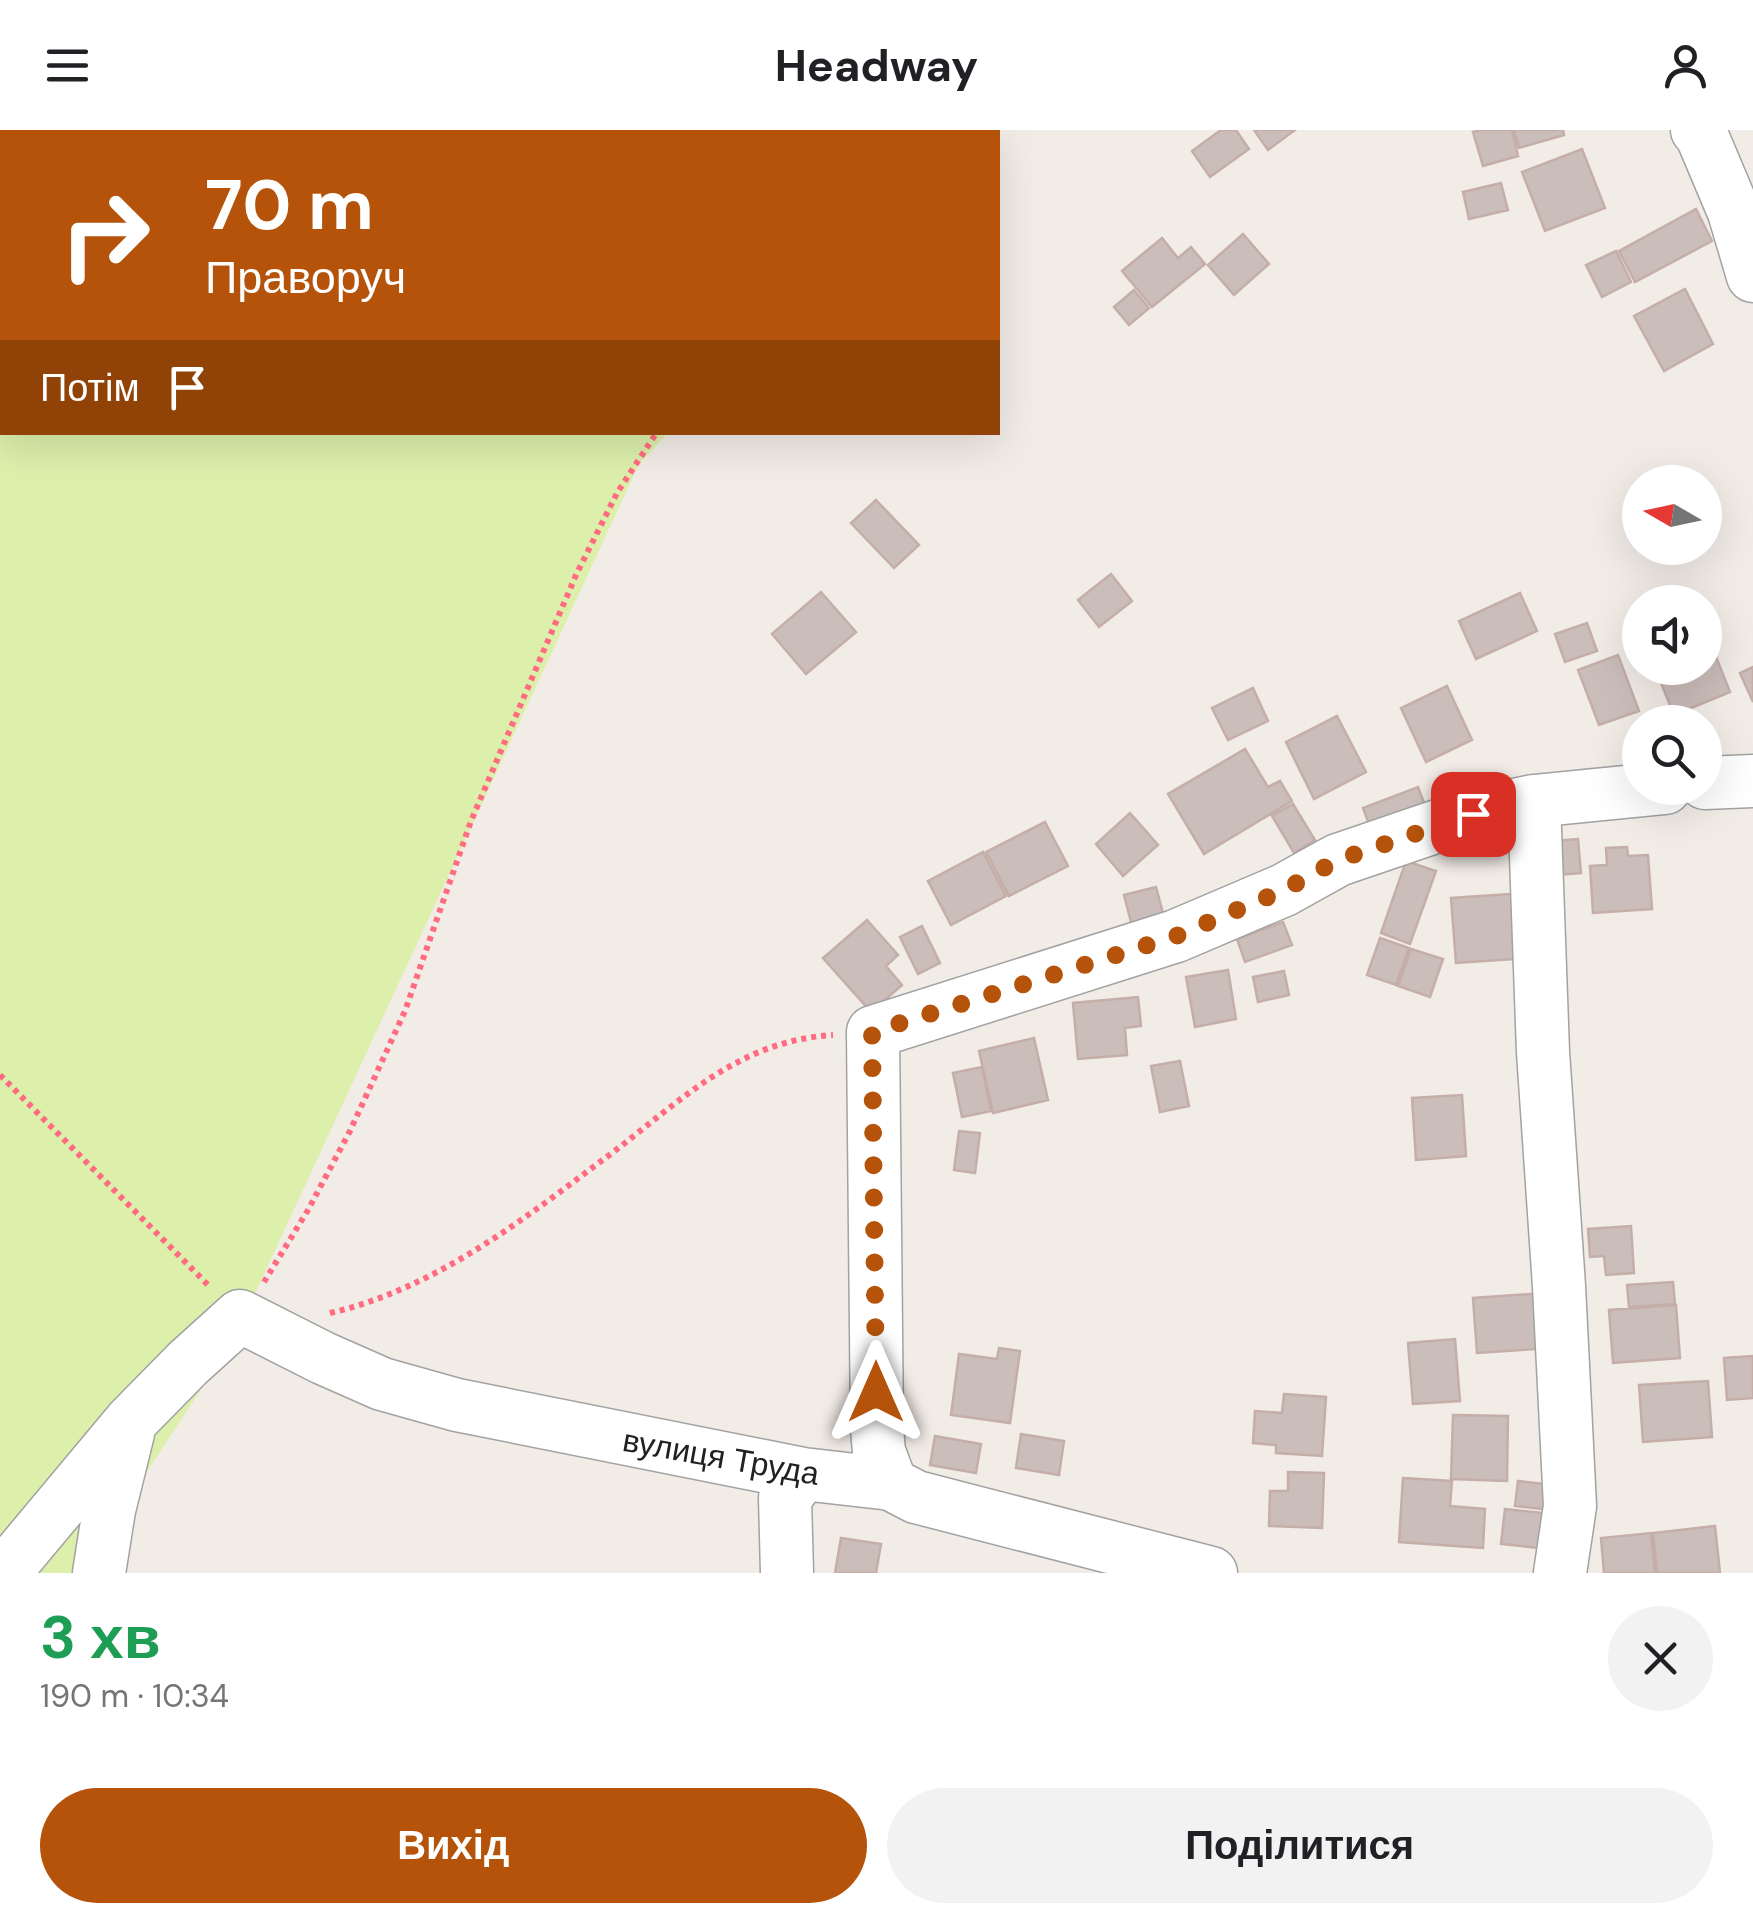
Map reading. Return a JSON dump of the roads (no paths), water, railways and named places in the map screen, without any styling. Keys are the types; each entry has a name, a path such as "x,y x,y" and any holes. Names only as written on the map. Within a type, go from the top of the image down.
{"street":[{"path":"1697,130 1734,212 1753,276"},
{"path":"1722,782 1753,781"},
{"path":"891,1484 876,1429 872,1032 1176,936 1284,890 1338,860 1473,814 1534,801 1622,792"},
{"path":"1534,801 1543,1052 1570,1506 1560,1573"},
{"name":"вулиця Труда","path":"131,1421 240,1316 382,1384 510,1416 803,1474 891,1484 916,1497 1210,1573"},
{"path":"4,1573 131,1421"},
{"path":"99,1573 109,1510 131,1421"},
{"path":"787,1573 785,1498 803,1474"}]}
